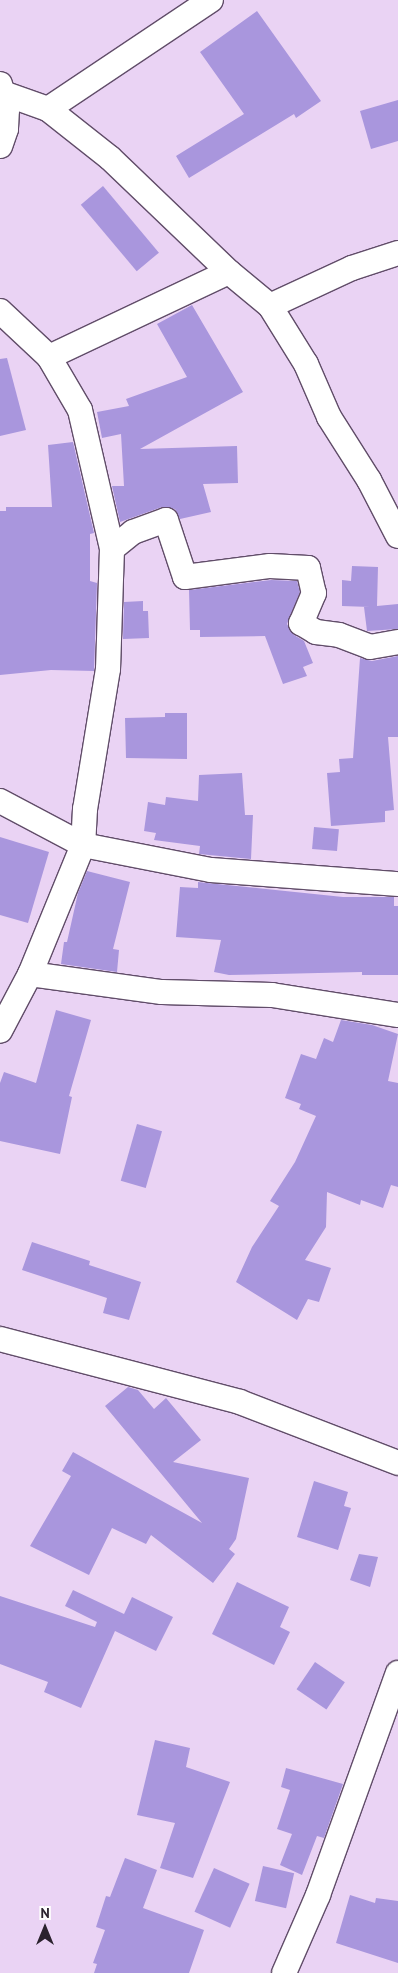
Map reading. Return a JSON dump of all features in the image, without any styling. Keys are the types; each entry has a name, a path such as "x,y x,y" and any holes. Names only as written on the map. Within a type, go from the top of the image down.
{"street":[{"path":"48,109 211,0"},
{"path":"0,146 6,129 2,89 48,109 110,158 229,272 270,306 306,364 329,417 369,480 398,536"},
{"path":"270,306 352,268 398,253"},
{"path":"49,357 229,272"},
{"path":"0,311 49,357 80,410 112,549 108,669 85,809 83,846 30,974 0,1032"},
{"path":"112,549 133,532 166,520 185,577 270,566 308,568 314,593 301,623 316,632 340,635 370,646 398,642"},
{"path":"0,801 83,846 211,870 398,884"},
{"path":"30,974 162,992 272,995 398,1015"},
{"path":"0,1338 240,1402 398,1463"},
{"path":"284,1973 318,1895 390,1717 398,1673"}],"building":[{"path":"257,11 321,101 296,118 294,114 189,178 176,156 244,114 200,52"},
{"path":"398,100 398,141 371,149 360,111"},
{"path":"103,186 159,253 137,271 81,205"},
{"path":"192,305 243,392 140,449 237,446 238,483 203,484 211,512 180,519 175,509 162,507 120,522 112,486 124,486 121,434 102,438 97,412 129,406 126,399 187,377 157,324"},
{"path":"7,358 26,430 0,436 0,359"},
{"path":"73,442 94,533 90,534 90,581 97,583 94,671 51,670 0,675 0,511 6,511 6,507 52,507 48,445"},
{"path":"352,566 378,567 377,606 398,604 398,629 367,631 364,607 370,607 342,606 342,580 351,581"},
{"path":"271,580 297,581 300,592 287,624 294,635 304,641 313,663 303,667 307,676 283,684 265,636 200,637 200,630 190,630 189,590"},
{"path":"143,601 143,611 148,611 149,638 123,639 124,602"},
{"path":"398,656 398,737 388,737 394,810 385,811 385,822 331,826 327,773 340,772 339,759 353,758 360,658 372,661"},
{"path":"165,713 187,713 187,759 126,758 125,718 165,717"},
{"path":"242,773 245,815 253,815 251,859 199,854 200,846 154,840 156,833 144,831 148,802 165,805 166,797 198,801 199,775"},
{"path":"314,827 339,829 337,851 312,849"},
{"path":"0,837 49,852 28,923 0,915"},
{"path":"87,871 130,882 113,949 119,950 117,972 61,964 64,942 67,942 78,893"},
{"path":"198,882 343,897 394,897 394,906 398,906 398,975 362,975 362,972 229,975 214,972 221,940 176,937 180,887 198,888"},
{"path":"56,1010 91,1020 69,1096 72,1097 60,1154 0,1141 0,1083 4,1072 36,1083"},
{"path":"341,1020 372,1025 398,1034 388,1081 398,1083 398,1187 391,1185 383,1208 361,1200 360,1205 327,1192 326,1227 305,1260 331,1268 319,1302 308,1299 297,1320 236,1282 252,1247 279,1206 270,1201 295,1162 316,1116 299,1109 301,1104 285,1098 301,1054 316,1059 324,1038 333,1042"},
{"path":"137,1124 162,1131 146,1188 121,1181"},
{"path":"32,1242 90,1261 89,1265 141,1282 129,1320 103,1313 107,1298 22,1270"},
{"path":"128,1387 138,1390 154,1409 166,1398 201,1440 173,1462 249,1478 236,1539 229,1549 235,1554 213,1583 151,1535 146,1544 112,1528 89,1575 30,1546 71,1476 62,1471 73,1452 202,1523 105,1406"},
{"path":"314,1481 348,1492 344,1506 351,1508 338,1550 297,1537"},
{"path":"359,1554 378,1557 370,1587 350,1580"},
{"path":"237,1582 289,1607 280,1627 290,1632 274,1665 212,1634"},
{"path":"73,1590 124,1614 132,1597 173,1617 156,1651 115,1631 81,1708 44,1692 48,1682 0,1664 0,1596 95,1627 97,1622 65,1606"},
{"path":"315,1662 345,1682 326,1709 297,1689"},
{"path":"155,1740 190,1748 186,1767 230,1782 193,1878 160,1868 175,1823 137,1815"},
{"path":"286,1768 343,1784 324,1838 317,1836 302,1875 280,1865 292,1834 277,1829 290,1790 281,1787"},
{"path":"125,1858 157,1870 143,1908 204,1930 189,1973 94,1973 97,1964 93,1963 105,1930 96,1927 106,1896 110,1897"},
{"path":"263,1866 294,1873 286,1908 255,1901"},
{"path":"214,1868 250,1884 230,1928 194,1912"},
{"path":"350,1895 375,1903 376,1898 398,1901 398,1963 336,1943"}]}
